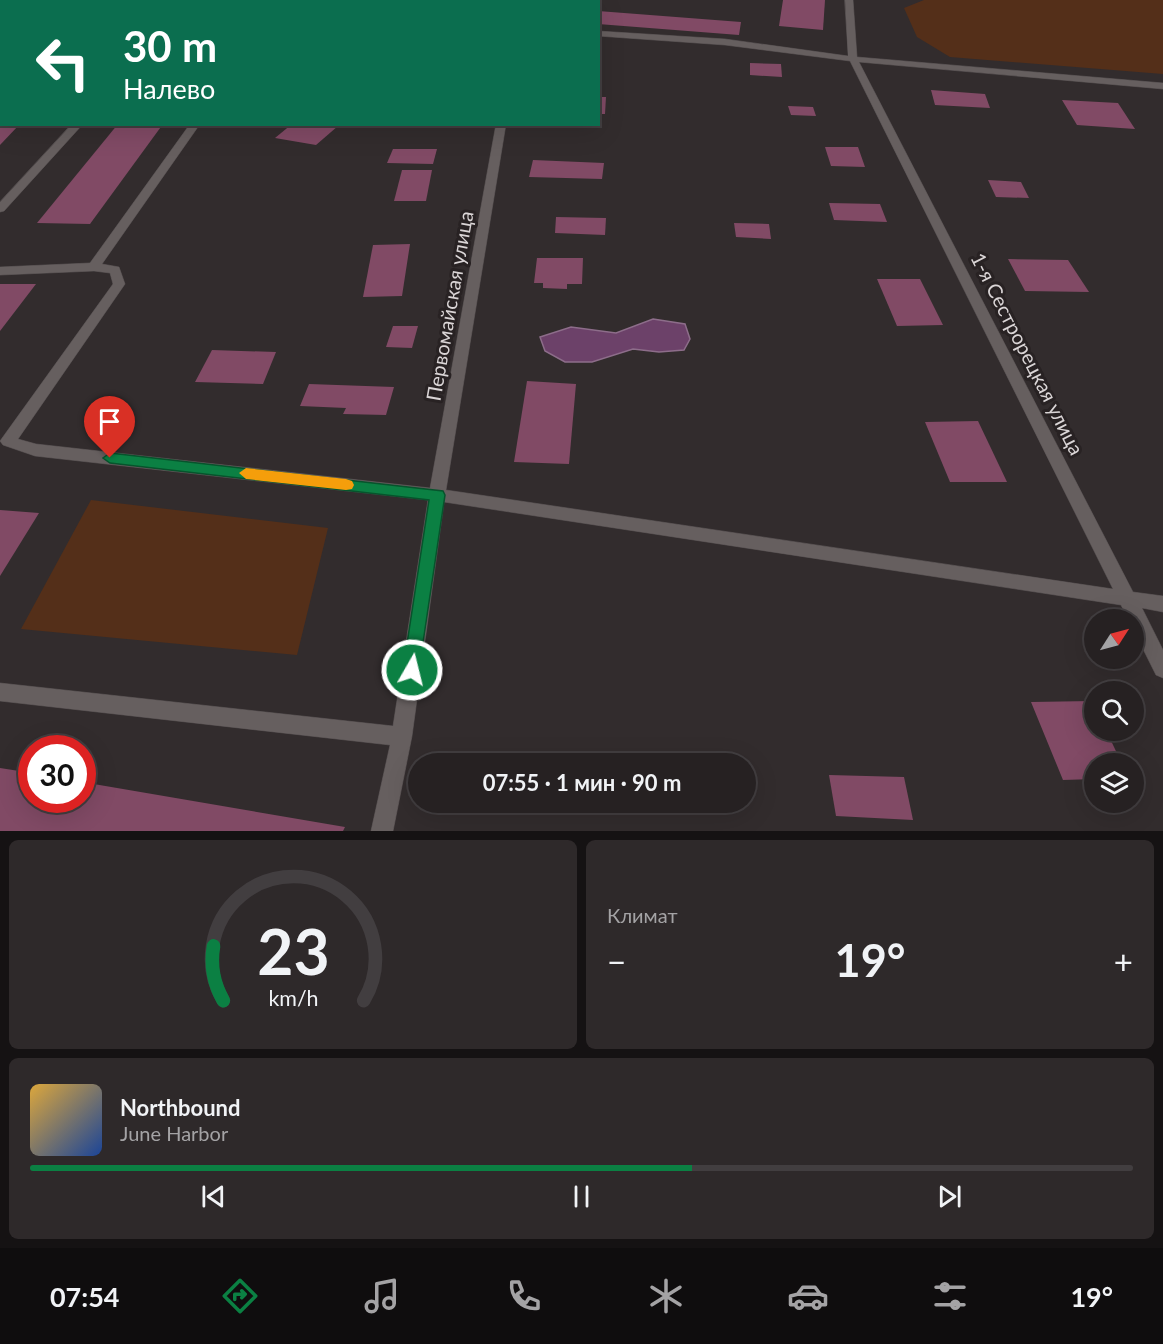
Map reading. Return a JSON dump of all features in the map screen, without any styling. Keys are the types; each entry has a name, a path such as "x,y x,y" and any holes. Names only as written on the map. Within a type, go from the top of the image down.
{"street":[{"path":"849,0 853,59"},
{"path":"600,33 725,42 853,59 1163,86"},
{"name":"1-я Сестрорецкая улица","path":"853,59 1163,669"},
{"path":"0,209 76,126"},
{"path":"94,267 194,126"},
{"name":"Первомайская улица","path":"382,831 402,736 437,495 501,126"},
{"path":"0,271 94,267 115,270 119,284 4,446 437,495 1163,604"},
{"path":"0,692 402,736"}],"shaded area":[{"path":"924,0 1163,0 1163,74 950,57 917,37 904,8"},
{"path":"653,319 685,324 690,339 684,350 659,352 633,349 592,362 565,362 545,351 540,337 571,327 616,333"},
{"path":"91,500 328,528 297,655 21,629"}],"building":[{"path":"783,0 825,0 823,30 779,26"},
{"path":"600,11 741,22 739,35 600,24"},
{"path":"750,63 781,64 782,77 750,75"},
{"path":"931,90 985,94 990,108 935,105"},
{"path":"600,97 606,97 605,114 600,114"},
{"path":"1062,100 1118,103 1135,129 1077,125"},
{"path":"788,106 813,107 816,116 791,115"},
{"path":"0,126 18,126 0,145"},
{"path":"116,126 162,126 90,224 37,223"},
{"path":"290,126 338,126 316,145 275,138"},
{"path":"825,147 858,147 865,167 831,166"},
{"path":"393,149 437,149 433,164 387,163"},
{"path":"533,160 604,163 602,179 529,177"},
{"path":"402,170 432,170 426,201 394,201"},
{"path":"988,180 1021,182 1029,198 996,197"},
{"path":"829,203 880,204 887,222 834,220"},
{"path":"556,217 606,218 605,235 555,233"},
{"path":"734,223 769,224 771,239 736,237"},
{"path":"410,244 402,296 363,297 373,245"},
{"path":"537,258 583,258 582,284 567,284 567,289 543,288 543,283 534,283"},
{"path":"1008,259 1068,260 1089,292 1025,291"},
{"path":"877,279 920,279 943,325 897,326"},
{"path":"0,284 36,284 0,331"},
{"path":"393,326 418,326 412,348 386,347"},
{"path":"212,350 276,352 263,384 195,382"},
{"path":"527,381 576,384 569,464 514,462"},
{"path":"309,384 394,387 386,415 343,414 346,408 300,406"},
{"path":"978,421 1007,482 950,482 925,422"},
{"path":"0,510 39,513 0,576"},
{"path":"1084,701 1084,741 1111,741 1117,753 1084,753 1084,779 1063,780 1031,702"},
{"path":"0,768 18,771 18,813 96,813 96,784 345,827 343,831 0,831"},
{"path":"829,775 904,777 913,820 836,816"}],"slow traffic":[{"path":"246,473 346,485"}],"route":[{"path":"110,458 437,495 412,670"}]}
